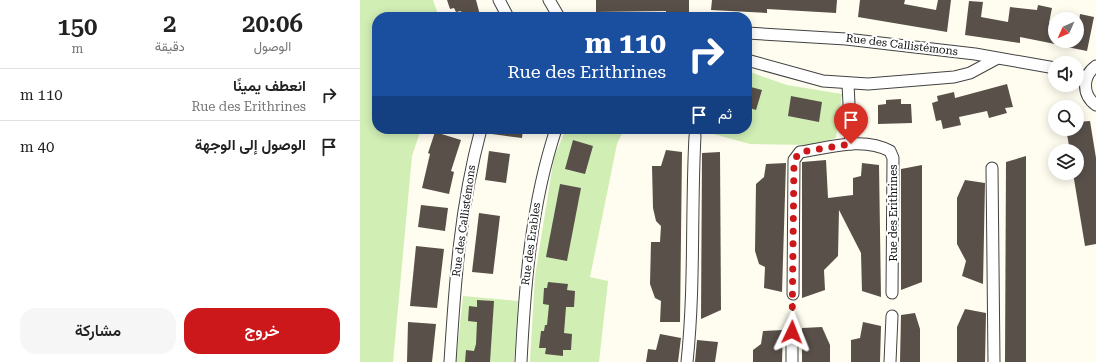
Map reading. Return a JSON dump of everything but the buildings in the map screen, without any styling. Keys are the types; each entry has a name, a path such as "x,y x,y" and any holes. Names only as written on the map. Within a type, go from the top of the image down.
{"street":[{"path":"499,0 505,12"},
{"path":"549,0 556,12"},
{"name":"Rue des Callistémons","path":"752,33 846,38 975,54 996,59 1048,67"},
{"path":"752,61 822,81 848,84 954,77 970,72 996,59"},
{"path":"1084,75 1096,66"},
{"path":"1084,83 1087,93 1096,105"},
{"path":"848,84 851,144"},
{"name":"Rue des Callistémons","path":"450,362 457,250 470,169 480,134"},
{"name":"Rue des Erables","path":"521,362 527,265 540,183 555,134"},
{"path":"687,362 690,331 692,198 695,136"},
{"name":"Rue des Erithrines","path":"793,294 794,160 800,152 851,144 876,145 883,147 890,151 893,158 892,293"},
{"path":"992,168 994,362"},
{"path":"890,362 892,316"},
{"path":"792,332 792,362"}],"path":[{"path":"792,332 793,294"}],"green space":[{"path":"360,0 433,0 437,12 372,12 372,134 419,134 412,156 393,362 360,362"},
{"path":"752,73 787,85 842,94 836,138 810,145 750,144 713,134 752,134"},
{"path":"564,134 622,134 617,144 590,277 608,281 599,362 530,362 535,276 554,157"},
{"path":"463,296 518,301 514,362 456,362"}],"route":[{"path":"792,332 794,160 800,152 851,144"}]}
